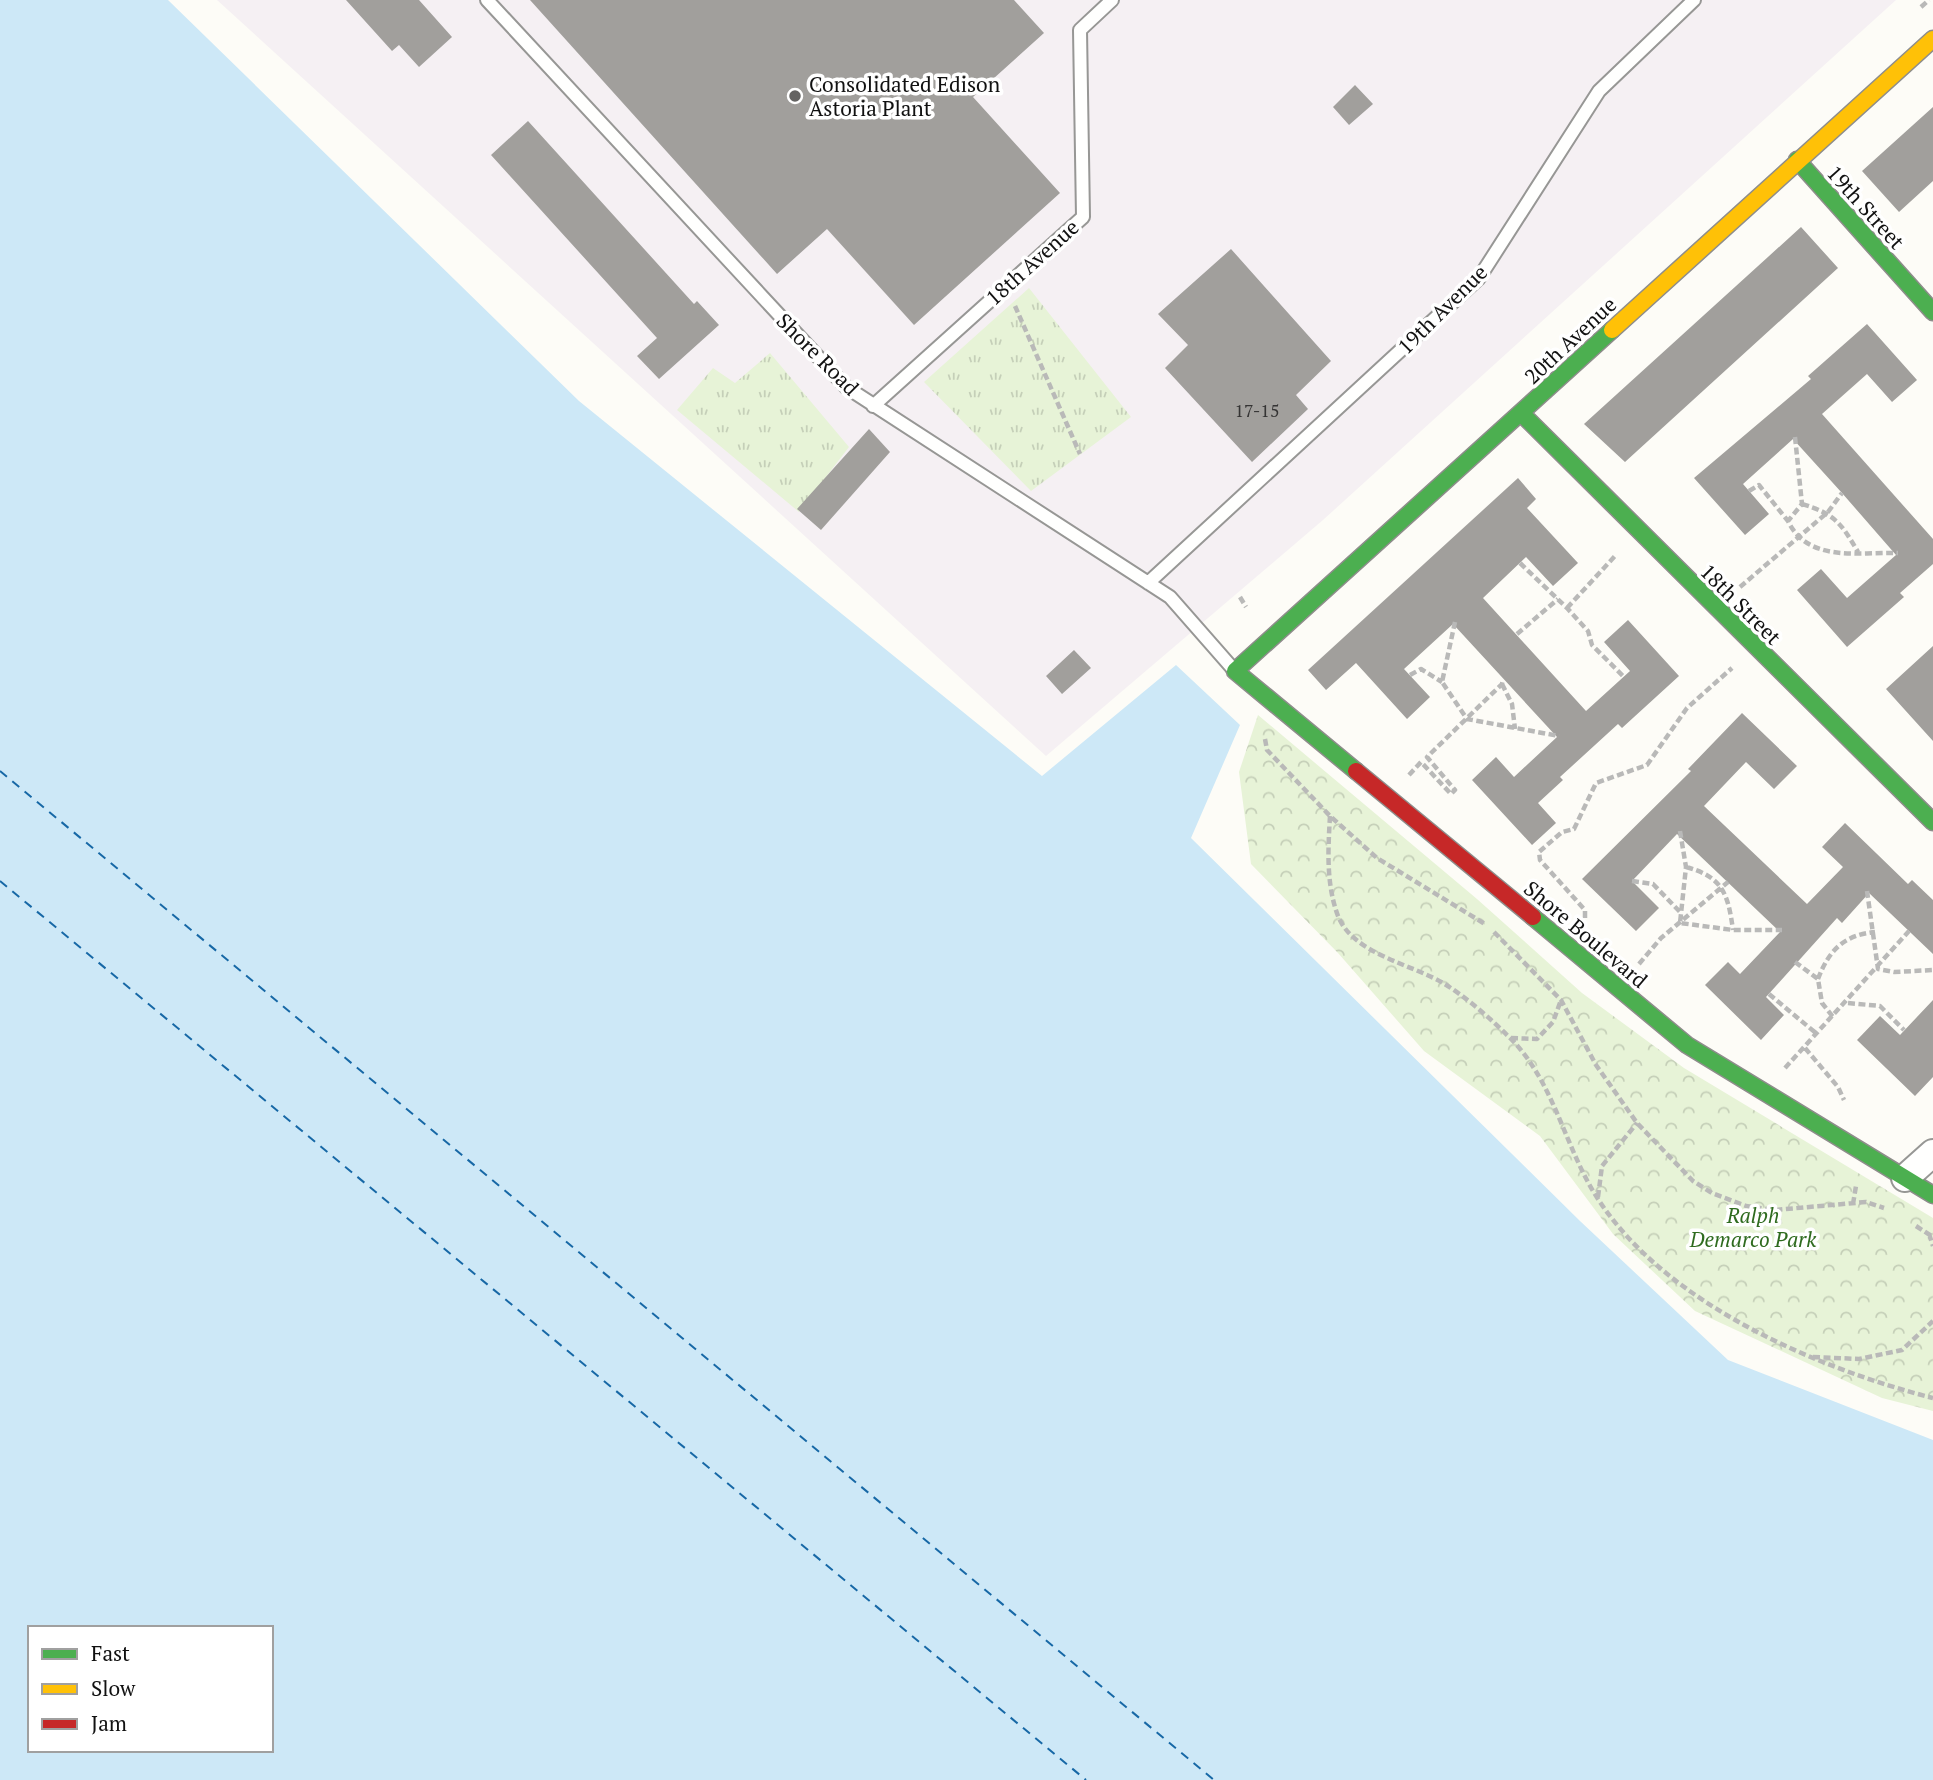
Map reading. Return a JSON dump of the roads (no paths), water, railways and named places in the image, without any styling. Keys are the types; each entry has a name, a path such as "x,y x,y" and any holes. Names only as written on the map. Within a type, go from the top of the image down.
{"street":[{"name":"20th Avenue","path":"1236,671 1933,39"},
{"name":"19th Street","path":"1797,160 1933,312"},
{"name":"18th Street","path":"1522,414 1933,822"},
{"name":"Shore Boulevard","path":"1236,671 1688,1045 1933,1195"},
{"path":"1905,1178 1933,1153"}],"lane":[{"name":"Shore Road","path":"486,0 846,387 1170,597 1236,671"},
{"name":"18th Avenue","path":"873,406 1083,217 1080,30 1112,0"},
{"name":"19th Avenue","path":"1148,583 1479,278 1599,91 1694,0"}],"water":[{"path":"0,0 168,0 579,401 1042,776 1176,665 1240,725 1191,838 1580,1221 1728,1360 1933,1440 1933,1780 0,1780"}],"place":[{"name":"Consolidated Edison Astoria Plant","path":"795,96"}],"park label":[{"name":"Ralph Demarco Park","path":"1753,1227"}]}
